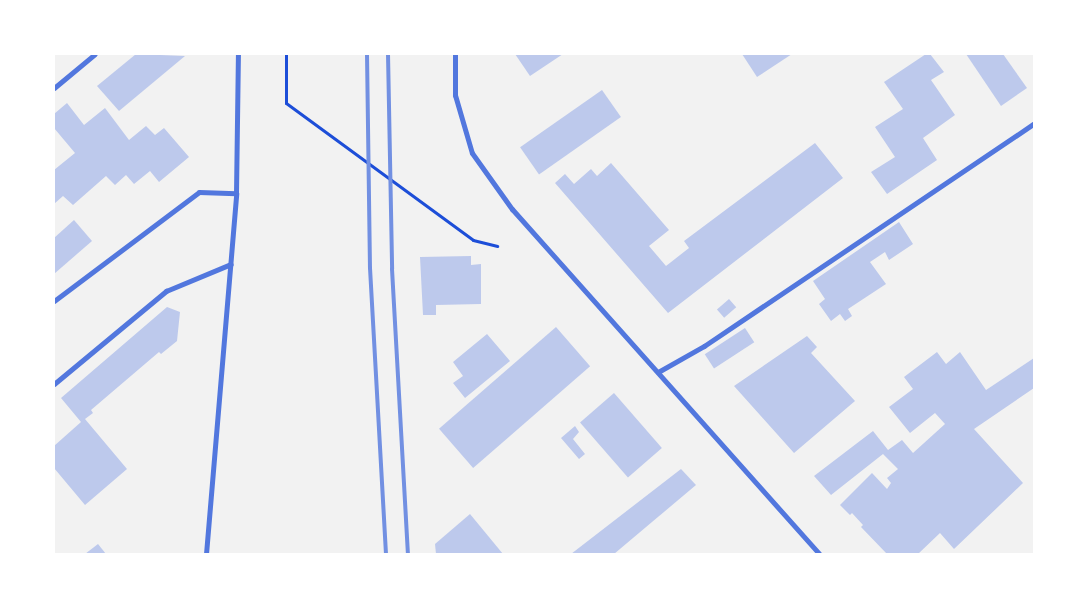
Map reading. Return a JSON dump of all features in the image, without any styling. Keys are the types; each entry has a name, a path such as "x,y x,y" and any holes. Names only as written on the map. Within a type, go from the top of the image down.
{"street":[{"path":"54,88 95,54"},
{"path":"206,554 236,193 238,54"},
{"path":"455,54 454,95 472,152 512,209 819,554"},
{"path":"658,372 704,346 1034,123"},
{"path":"54,302 198,192 236,193"},
{"path":"54,384 166,292 231,264"}],"path":[{"path":"286,54 286,103 413,198 473,240 496,246"}],"building":[{"path":"136,54 185,56 119,111 97,86"},
{"path":"515,54 563,54 530,76"},
{"path":"742,54 792,54 757,77"},
{"path":"926,54 930,54 944,72 931,80 955,115 923,138 937,160 887,194 871,172 895,157 875,127 903,109 884,82"},
{"path":"966,54 1003,54 1027,88 1001,106"},
{"path":"602,90 621,117 539,174 520,147"},
{"path":"67,103 84,125 105,108 129,140 146,126 155,135 164,128 189,157 159,182 150,171 134,184 126,175 115,185 106,176 73,205 63,196 54,204 54,170 75,153 54,128 54,114"},
{"path":"815,143 843,178 668,313 555,183 565,174 574,184 591,169 597,176 611,163 669,230 649,246 666,266 689,248 684,241"},
{"path":"74,220 92,241 54,274 54,238"},
{"path":"899,222 913,244 889,260 885,252 870,262 886,284 848,309 852,316 845,321 840,314 831,321 819,304 825,299 813,281"},
{"path":"471,256 471,265 481,264 481,304 436,305 436,315 423,315 420,257"},
{"path":"729,299 736,307 724,318 717,309"},
{"path":"167,307 180,312 177,341 161,354 159,352 91,410 93,413 85,419 127,469 85,505 54,468 54,446 81,422 61,398"},
{"path":"556,327 590,366 473,468 439,429"},
{"path":"745,328 754,342 714,368 705,354"},
{"path":"487,334 510,361 465,398 453,383 463,376 453,362"},
{"path":"807,336 817,347 811,353 855,401 794,453 734,386"},
{"path":"937,352 946,364 960,352 986,390 1034,358 1034,388 974,429 1023,483 954,549 940,533 918,554 887,554 861,527 863,525 852,513 850,515 840,505 872,473 887,489 891,483 887,478 898,469 883,454 831,495 814,476 873,431 888,450 902,440 913,453 945,424 935,413 910,433 889,407 913,389 904,377"},
{"path":"614,393 662,448 628,478 580,423"},
{"path":"575,426 579,432 573,439 585,454 579,459 561,438"},
{"path":"681,469 696,485 614,554 571,554"},
{"path":"470,514 503,554 436,554 435,544"},
{"path":"98,544 106,554 85,554"}],"railway":[{"path":"367,54 370,268 386,554"},
{"path":"388,54 392,269 408,554"}]}
